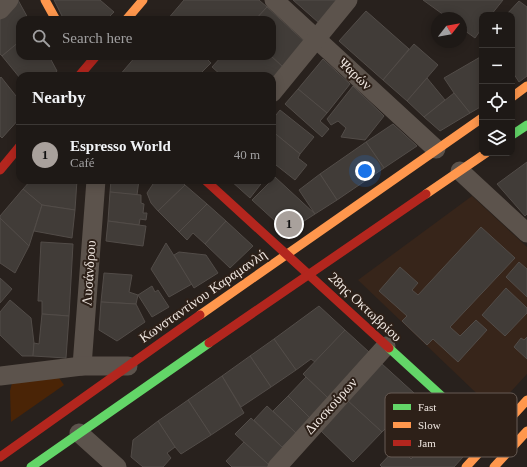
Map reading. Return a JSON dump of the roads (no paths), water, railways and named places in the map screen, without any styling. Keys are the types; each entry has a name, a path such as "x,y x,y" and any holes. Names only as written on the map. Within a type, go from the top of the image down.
{"main road":[{"path":"45,0 54,16"},
{"path":"129,16 143,0"},
{"path":"78,60 84,72"},
{"path":"86,72 94,60"},
{"path":"515,95 527,86"},
{"name":"Κωνσταντίνου Καραμανλή","path":"0,457 286,254 479,120"},
{"path":"515,133 527,125"},
{"path":"0,170 16,151"},
{"path":"31,467 308,274 482,156"},
{"name":"28ης Οκτωβρίου","path":"209,184 438,393"},
{"path":"517,411 527,400"},
{"path":"517,441 527,431"},
{"path":"466,467 475,457"},
{"path":"494,467 502,457"}],"street":[{"path":"0,10 9,0"},
{"name":"Ψαρών","path":"274,0 436,149"},
{"path":"276,88 348,0"},
{"path":"460,171 527,233"},
{"name":"Λυσάνδρου","path":"82,366 96,184"},
{"name":"Διοσκούρων","path":"276,467 386,346"},
{"path":"0,376 82,366 128,366"},
{"path":"80,433 117,467"}],"place":[{"name":"Espresso World","path":"289,224"}]}
